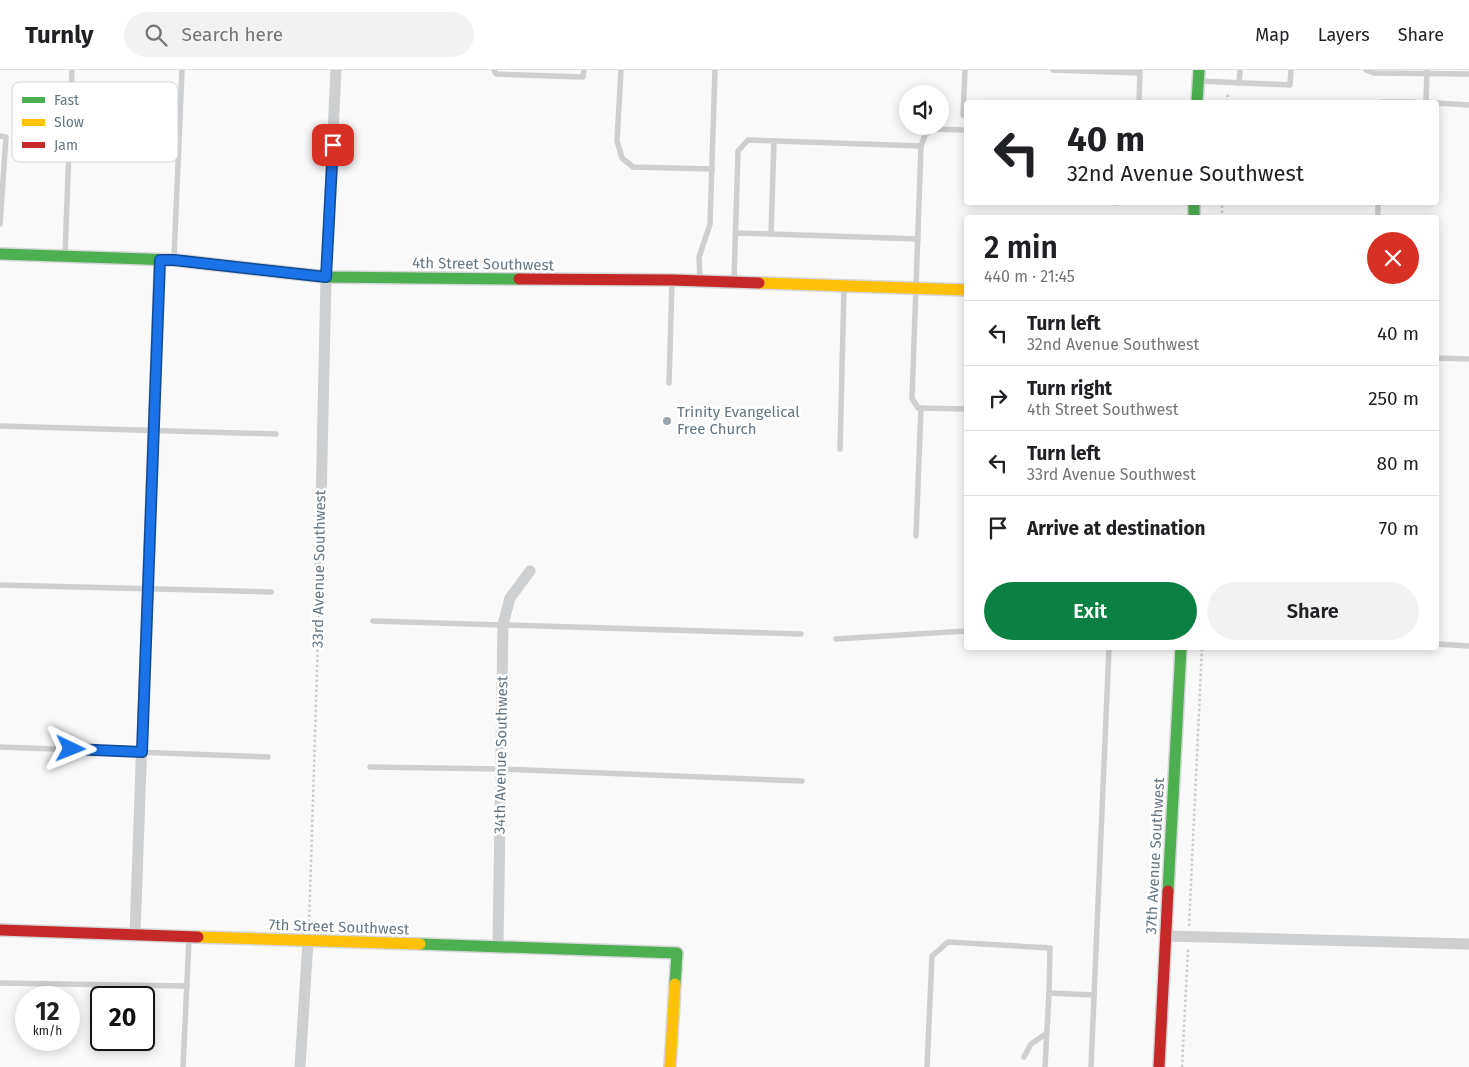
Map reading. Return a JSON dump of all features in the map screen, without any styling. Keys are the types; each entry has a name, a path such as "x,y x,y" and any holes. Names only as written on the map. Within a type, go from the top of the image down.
{"street":[{"name":"33rd Avenue Southwest","path":"319,594 326,277 336,70"},
{"path":"1197,100 1198,76"},
{"name":"4th Street Southwest","path":"0,254 174,260 326,277 672,280 964,290"},
{"path":"135,934 160,260"},
{"name":"34th Avenue Southwest","path":"498,946 503,624 510,598 530,571"},
{"name":"37th Avenue Southwest","path":"1159,1067 1181,650"},
{"name":"7th Street Southwest","path":"0,930 677,953 670,1067"},
{"path":"1166,936 1469,944"},
{"path":"300,1067 308,941"}],"lane":[{"path":"174,260 182,70"},
{"path":"494,70 496,74 584,78 584,70"},
{"path":"620,70 618,141 622,158 633,167 712,169"},
{"path":"700,281 699,257 710,224 715,70"},
{"path":"964,115 965,70"},
{"path":"1053,70 1140,71 1139,100"},
{"path":"1239,83 1240,70"},
{"path":"1198,76 1239,83 1290,85 1291,70"},
{"path":"1366,70 1374,73 1427,72 1469,74"},
{"path":"1426,100 1427,72"},
{"path":"1439,103 1469,104"},
{"path":"962,130 933,129 925,135 921,146 912,398 918,408 964,409"},
{"path":"0,136 6,136 0,224"},
{"path":"734,282 738,150 748,140 921,146"},
{"path":"771,234 774,141"},
{"path":"65,256 69,162"},
{"path":"735,233 918,239"},
{"path":"669,383 672,280"},
{"path":"840,449 844,285"},
{"path":"1439,358 1469,359"},
{"path":"916,536 921,408"},
{"path":"0,426 276,434"},
{"path":"0,585 271,592"},
{"path":"373,621 802,634"},
{"path":"836,639 964,631"},
{"path":"1439,644 1469,646"},
{"path":"1092,1067 1109,650"},
{"path":"0,747 268,757"},
{"path":"370,767 500,769 802,782"},
{"path":"183,1067 189,937"},
{"path":"927,1067 932,956 948,942 1050,948 1045,1067"},
{"path":"0,983 187,986"},
{"path":"1049,993 1094,995"},
{"path":"1024,1057 1031,1044 1047,1033"}],"path":[{"path":"1227,100 1228,94"},
{"name":"33rd Avenue Southwest","path":"308,941 319,594"},
{"path":"1189,919 1202,650"},
{"path":"1182,1067 1188,948"}],"traffic: fast":[{"path":"1197,100 1199,70"},
{"path":"1194,205 1194,215"},
{"path":"0,254 174,260 326,277 519,279"},
{"path":"1168,891 1181,650"},
{"path":"420,944 677,953 675,984"}],"traffic: slow":[{"path":"759,283 964,290"},
{"path":"198,937 420,944"},
{"path":"670,1067 675,984"}],"traffic: jam":[{"path":"519,279 673,280 759,283"},
{"path":"1159,1067 1168,891"},
{"path":"0,930 198,937"}],"place":[{"name":"Trinity Evangelical Free Church","path":"667,421"}],"route":[{"path":"71,749 142,752 160,260 326,277 333,145"}]}
